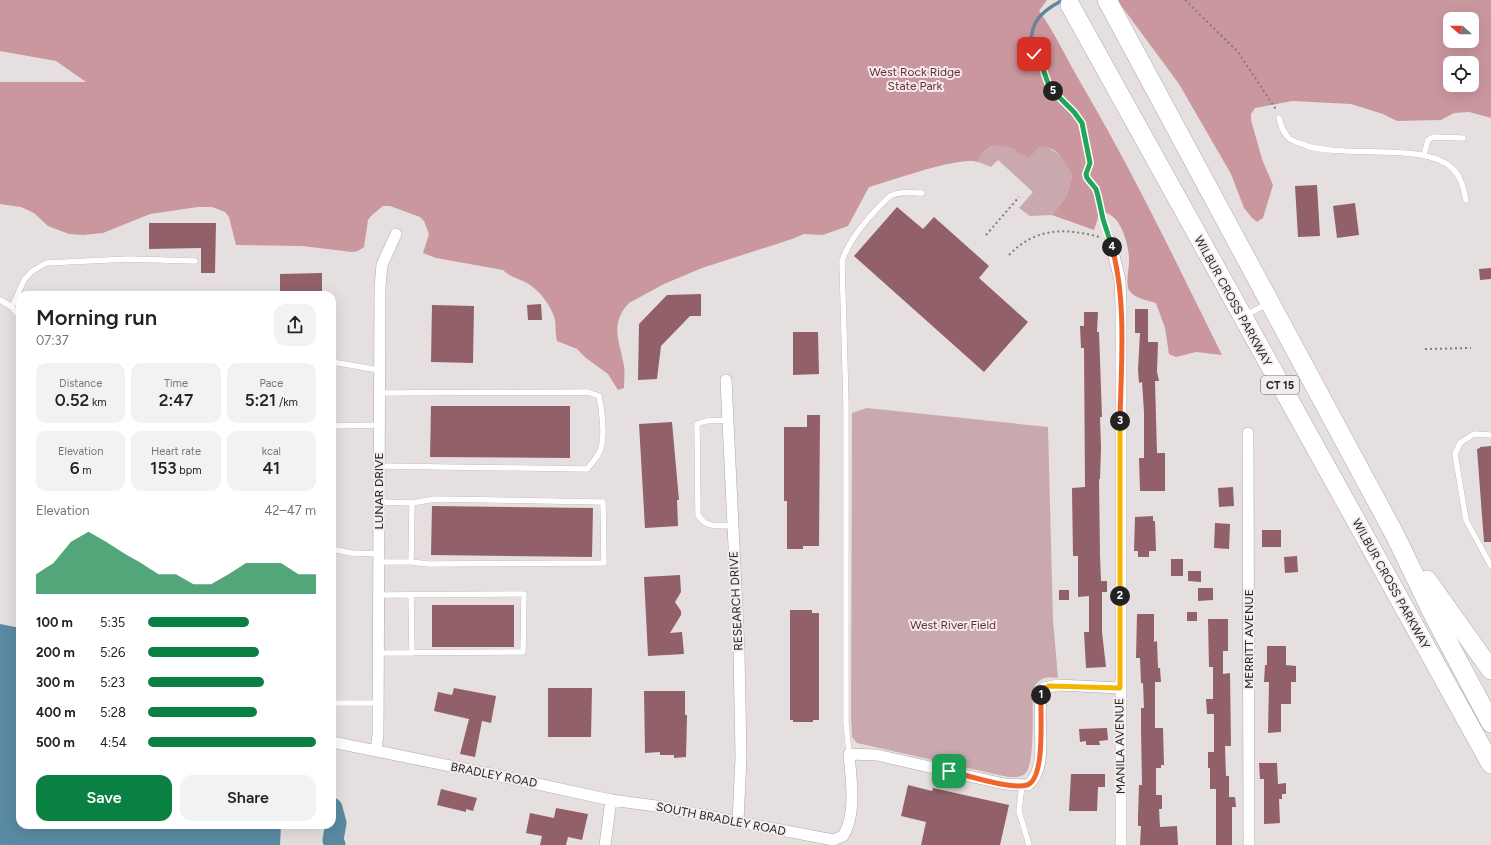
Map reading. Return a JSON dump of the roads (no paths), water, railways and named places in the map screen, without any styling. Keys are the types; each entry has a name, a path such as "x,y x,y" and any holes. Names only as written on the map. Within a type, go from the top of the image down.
{"highway":[{"name":"WILBUR CROSS PARKWAY","path":"1107,0 1396,537 1433,614 1491,723"},
{"name":"WILBUR CROSS PARKWAY","path":"1063,4 1242,317 1491,764"},
{"path":"1396,537 1491,670"}],"street":[{"name":"LUNAR DRIVE","path":"376,750 378,703 379,558 378,425 382,264 396,234"},
{"name":"MANILA AVENUE","path":"1110,240 1120,280 1121,306 1121,845"},
{"name":"RESEARCH DRIVE","path":"726,380 739,651 741,758 738,822"},
{"name":"MERRITT AVENUE","path":"1248,433 1249,845"},
{"path":"849,754 877,754 1004,784 1028,785 1038,773 1041,704 1044,688 1058,685 1120,688"},
{"name":"BRADLEY ROAD","path":"336,743 611,800"},
{"name":"SOUTH BRADLEY ROAD","path":"611,800 656,806 826,840 838,839 843,836 847,830 850,814 849,754"},
{"path":"605,845 611,800"}],"lane":[{"path":"1279,118 1283,132 1290,139 1314,148 1343,152 1424,155 1440,161 1452,169 1461,180 1466,200"},
{"path":"1424,155 1428,140 1433,137 1462,138"},
{"path":"849,754 846,723 846,396 842,261 846,250 854,237 890,196 896,193 922,193"},
{"path":"19,291 24,280 31,272 46,263 129,259 195,261"},
{"path":"12,307 16,298"},
{"path":"0,300 12,307 16,312"},
{"path":"1242,317 1270,303"},
{"path":"336,363 379,370"},
{"path":"378,466 586,469 596,458 601,448 602,410 599,396 588,392 379,393"},
{"path":"728,420 706,421 697,424 698,515 703,523 708,525 733,526"},
{"path":"336,426 378,425"},
{"path":"1491,435 1474,434 1460,443 1455,454 1466,520 1491,566"},
{"path":"336,550 379,558 428,564 604,563 603,502 435,499 412,503 379,502"},
{"path":"411,562 412,503"},
{"path":"378,595 524,594 523,652 378,653"},
{"path":"411,595 412,653"},
{"path":"336,703 378,703"},
{"path":"1022,785 1020,810 1028,845"}],"water":[{"path":"0,624 16,627 16,829 281,829 280,845 0,845"}],"waterway":[{"path":"1029,61 1032,31 1035,24 1044,12 1063,0"},
{"path":"335,829 333,840 335,845"}],"park label":[{"name":"West Rock Ridge State Park","path":"915,79"},
{"name":"West River Field","path":"953,625"}]}
